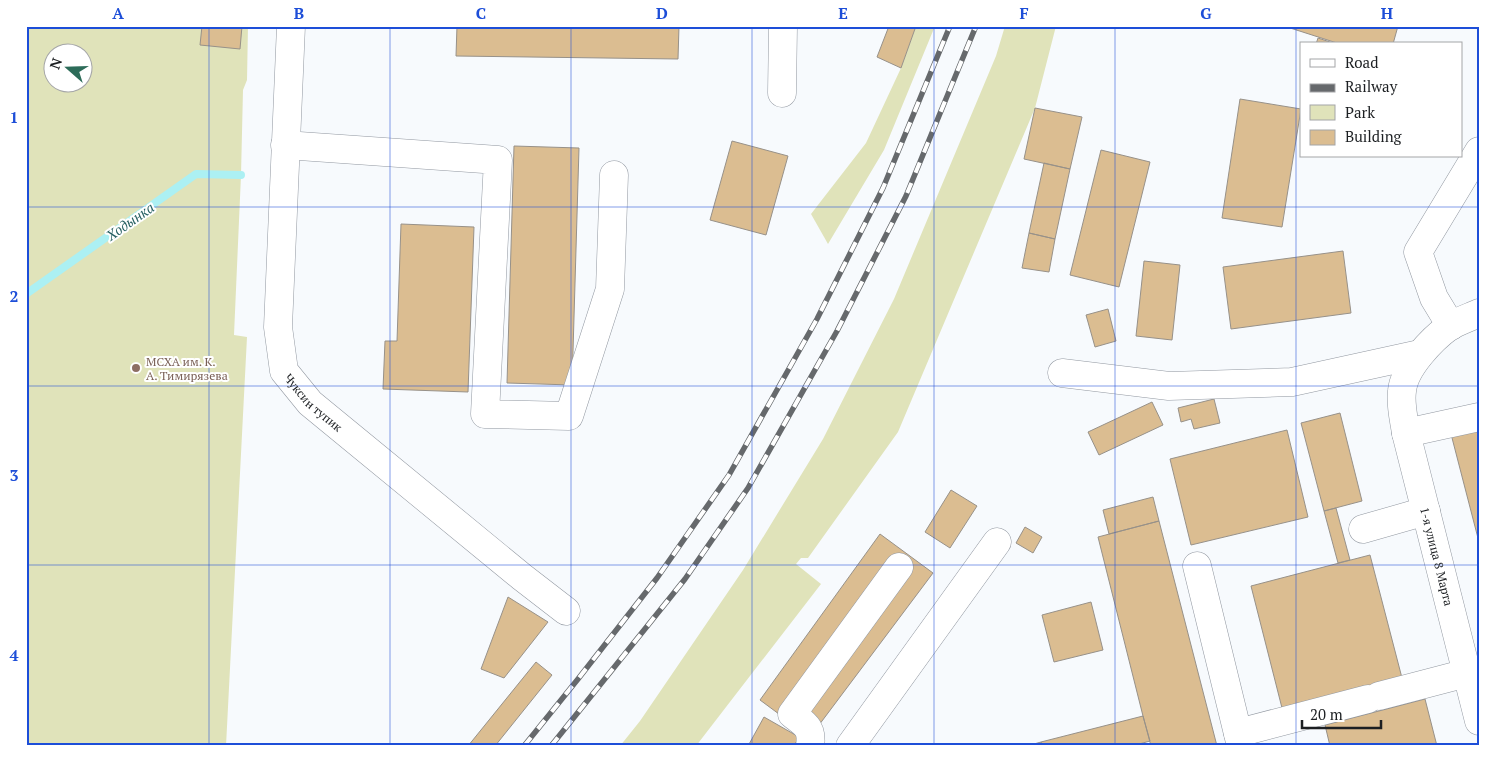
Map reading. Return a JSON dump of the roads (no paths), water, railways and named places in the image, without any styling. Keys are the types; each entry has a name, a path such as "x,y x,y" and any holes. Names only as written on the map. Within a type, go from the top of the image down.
{"street":[{"name":"Чуксин тупик","path":"291,26 278,327 284,371 310,403 566,611"},
{"path":"782,93 783,26"},
{"path":"285,145 498,160 485,414 569,416 610,289 614,175"},
{"path":"1451,326 1434,298 1418,252 1479,151"},
{"path":"1062,373 1170,386 1292,382 1420,354 1451,326 1479,313"},
{"name":"1-я улица 8 Марта","path":"1420,354 1404,380 1401,405 1406,434 1479,721"},
{"path":"1406,434 1479,417"},
{"path":"1364,529 1426,511"},
{"path":"850,746 997,542"},
{"path":"1197,566 1240,739 1374,698 1467,673"},
{"path":"810,746 811,736 806,725 792,714 899,567"}],"waterway":[{"name":"Ходынка","path":"26,294 196,174 241,175"}],"railway":[{"path":"524,746 657,578 729,475 817,319 883,188 950,26"},
{"path":"551,746 685,579 748,488 837,331 906,196 976,26"}],"place":[{"name":"МСХА им. К. А. Тимирязева","path":"136,368"}]}
